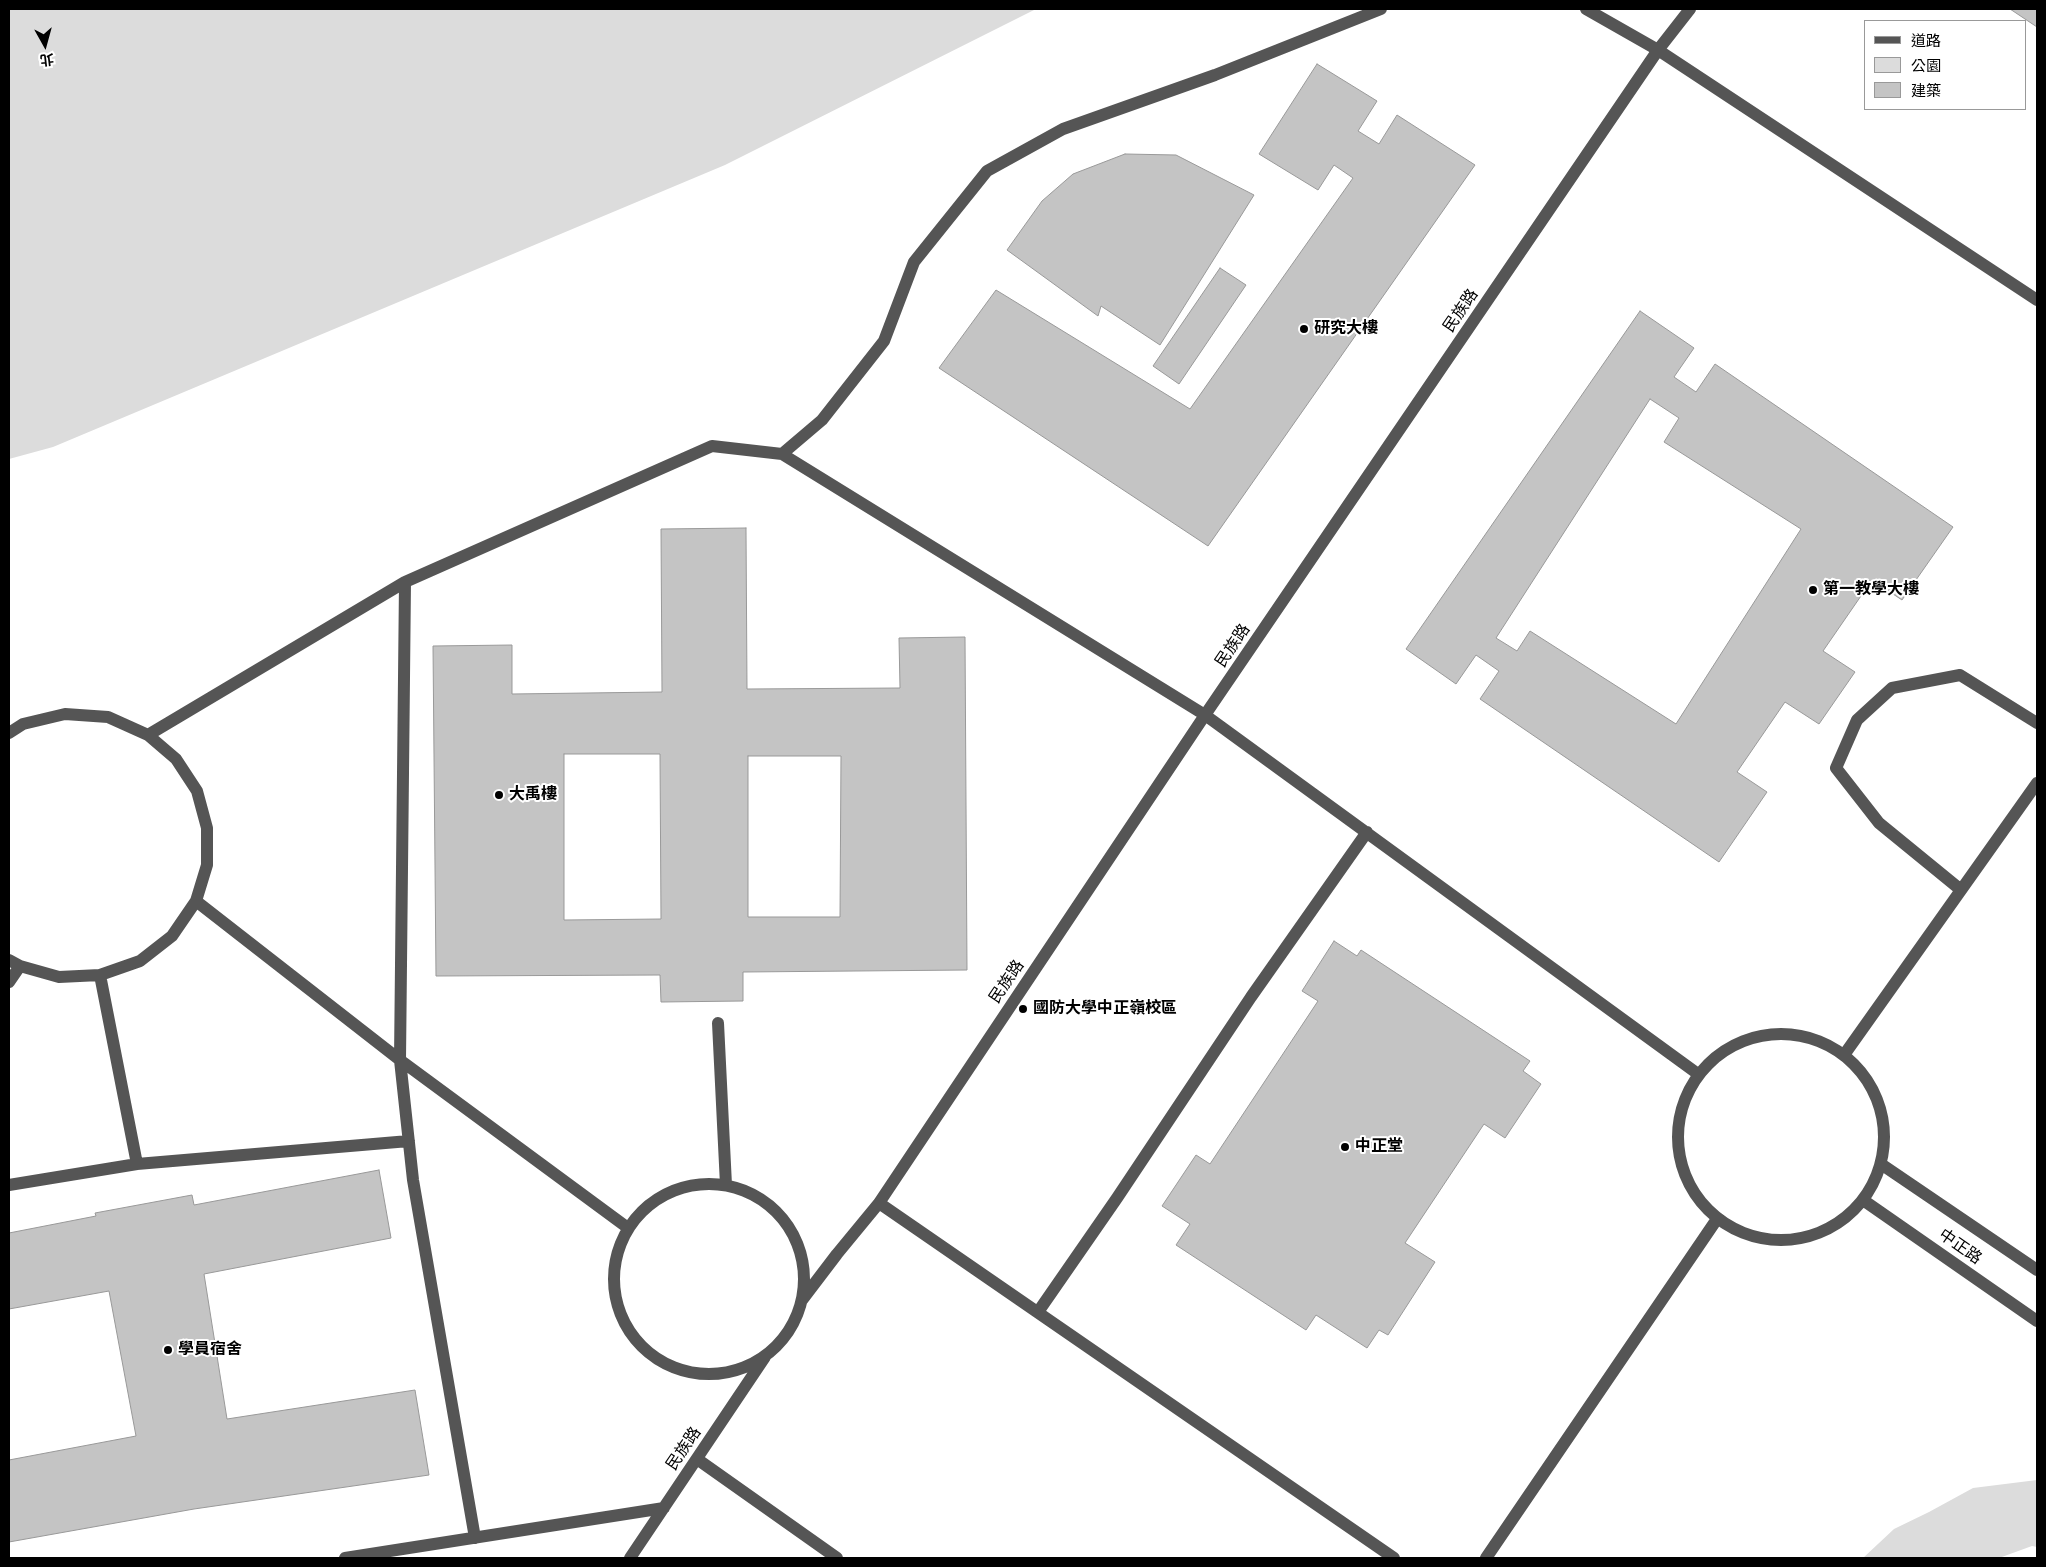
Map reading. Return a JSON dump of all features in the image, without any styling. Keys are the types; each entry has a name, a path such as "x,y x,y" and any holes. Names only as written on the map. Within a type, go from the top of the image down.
{"lane":[{"path":"782,454 822,420 884,341 914,262 987,171 1063,129 1215,75 1381,9"},
{"path":"1586,9 1658,50 2037,300"},
{"name":"民族路","path":"802,1300 837,1254 880,1203 1205,715 1658,50 1690,9"},
{"path":"148,735 405,582 712,446 782,454 1205,715 1698,1074"},
{"path":"405,582 400,1060 414,1190 475,1538"},
{"path":"1961,890 1879,823 1836,768 1857,720 1892,688 1960,675 2037,723"},
{"path":"9,733 23,724 65,714 108,717 148,735 176,759 197,791 207,828 207,865 196,901 172,936 140,961 100,975 59,977 14,962 9,982"},
{"path":"1844,1055 2037,783"},
{"path":"1038,1312 1117,1198 1251,997 1367,832"},
{"path":"196,901 400,1060 628,1228"},
{"path":"100,975 137,1164"},
{"path":"718,1023 726,1185"},
{"path":"1784,1033 1816,1039 1844,1055 1865,1076 1880,1104 1885,1133 1881,1164 1874,1182 1863,1200 1840,1222 1810,1236 1778,1240 1746,1234 1717,1219 1695,1195 1681,1166 1677,1134 1683,1102 1698,1074 1722,1051 1751,1037 1784,1033"},
{"path":"9,1184 137,1164 408,1141"},
{"name":"中正路","path":"1881,1164 2037,1270"},
{"path":"698,1184 726,1185 755,1195 779,1214 796,1240 804,1269 802,1300 794,1322 782,1341 764,1357 735,1370 702,1374 670,1366 643,1348 624,1322 614,1291 616,1258 628,1228 646,1207 670,1192 698,1184"},
{"name":"中正路","path":"1863,1200 2037,1321"},
{"path":"880,1203 1394,1558"},
{"path":"1486,1558 1717,1219"},
{"name":"民族路","path":"630,1558 764,1357"},
{"path":"697,1459 837,1558"},
{"path":"345,1558 664,1508"}],"green space":[{"path":"9,9 1036,9 725,165 53,447 9,459"},
{"path":"2037,1480 2037,1547 2032,1546 1999,1558 1863,1558 1894,1529 1973,1488"}],"building":[{"path":"2010,9 2037,9 2037,27"},
{"name":"研究大樓","path":"1317,64 1377,101 1358,131 1379,144 1397,115 1475,165 1208,546 939,368 996,290 1190,409 1353,178 1334,165 1318,190 1259,154"},
{"path":"1125,154 1176,155 1254,195 1160,345 1101,306 1098,316 1007,250 1042,201 1073,174"},
{"path":"1220,268 1246,285 1179,384 1153,366"},
{"name":"第一教學大樓","path":"1640,311 1694,348 1674,377 1696,392 1715,364 1953,527 1902,600 1872,580 1823,651 1855,672 1819,724 1785,702 1737,772 1767,792 1719,862 1480,699 1499,671 1476,655 1456,684 1406,649","holes":["1650,399 1679,418 1664,442 1801,529 1676,724 1530,631 1517,651 1496,638"]},
{"name":"大禹樓","path":"746,528 747,689 900,688 899,638 965,637 967,970 743,972 743,1001 661,1002 660,975 436,976 433,646 512,645 512,694 662,692 661,529","holes":["564,754 660,754 661,919 564,920","748,756 841,756 840,917 748,917"]},
{"name":"中正堂","path":"1334,941 1357,956 1361,950 1530,1061 1523,1071 1541,1084 1505,1138 1484,1124 1405,1243 1435,1262 1388,1335 1379,1330 1367,1348 1316,1315 1306,1330 1176,1245 1190,1224 1162,1206 1196,1155 1210,1164 1318,1001 1302,991"},
{"name":"學員宿舍","path":"379,1170 391,1238 204,1274 227,1419 415,1390 429,1475 194,1509 9,1542 9,1460 136,1436 109,1291 9,1309 9,1233 96,1216 95,1213 192,1195 194,1205"}],"place":[{"name":"研究大樓","path":"1304,329"},
{"name":"第一教學大樓","path":"1813,590"},
{"name":"大禹樓","path":"499,795"},
{"name":"國防大學中正嶺校區","path":"1023,1009"},
{"name":"中正堂","path":"1345,1147"},
{"name":"學員宿舍","path":"168,1350"}]}
